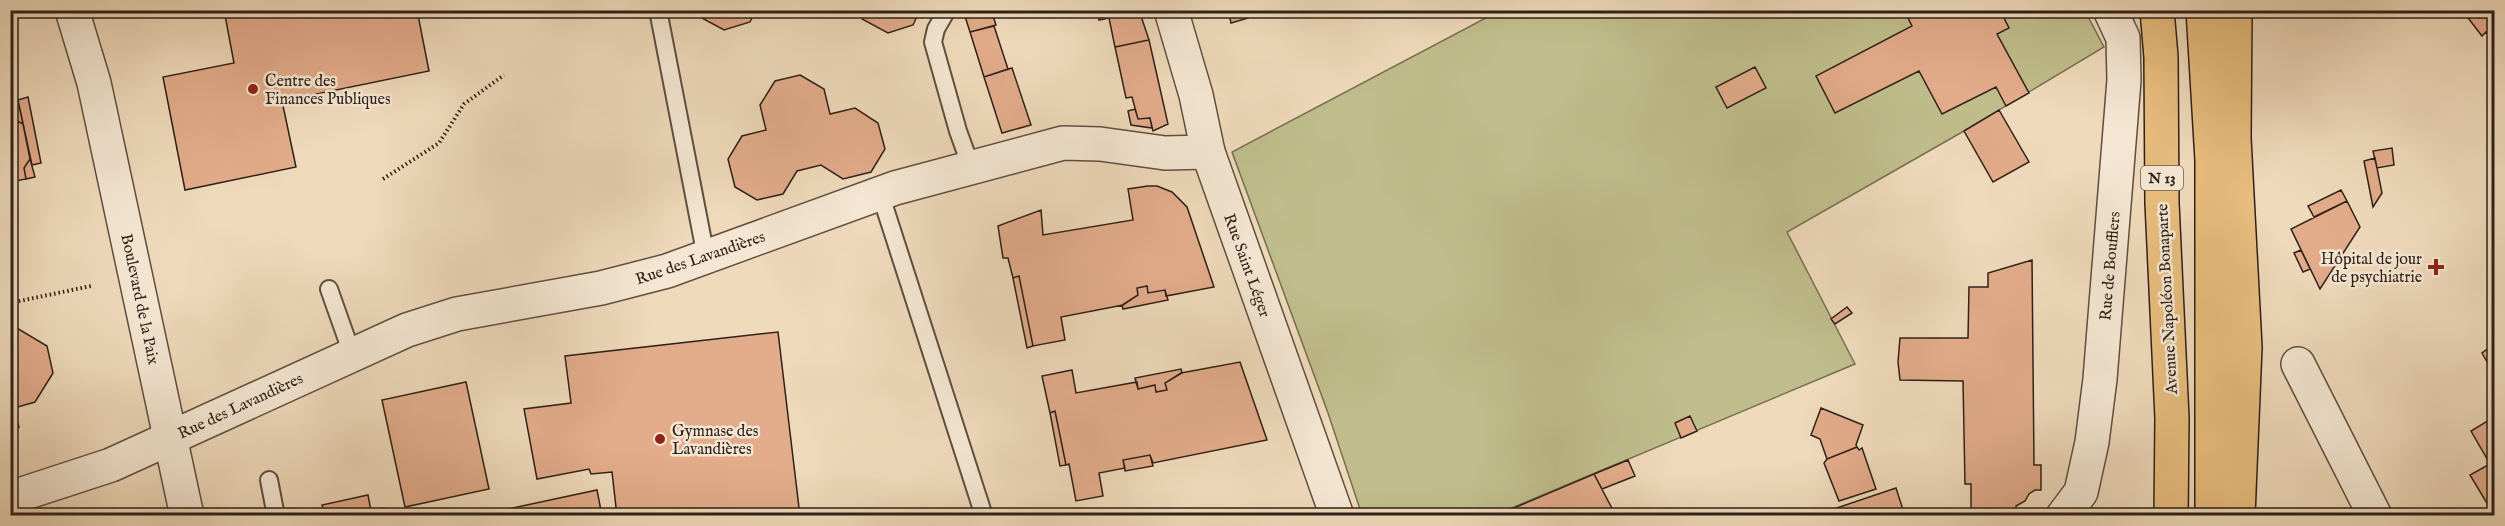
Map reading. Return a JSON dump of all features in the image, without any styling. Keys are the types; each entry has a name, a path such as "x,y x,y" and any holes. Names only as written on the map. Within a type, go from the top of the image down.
{"main road":[{"name":"Avenue Napoléon Bonaparte","path":"2157,10 2161,57 2162,203 2172,418 2171,516"},
{"path":"2188,10 2193,95 2189,516"},
{"path":"2203,10 2223,149 2245,347 2238,516"},
{"path":"2212,516 2223,149 2235,10"}],"street":[{"name":"Boulevard de la Paix","path":"72,10 94,83 187,516"},
{"name":"Boulevard de la Paix","path":"86,10 94,83"},
{"name":"Rue Saint Léger","path":"1172,10 1196,95 1208,152 1337,516"},
{"name":"Rue de Boufflers","path":"2063,516 2081,492 2092,442 2100,379 2124,80 2122,38 2110,10"},
{"name":"Rue des Lavandières","path":"10,498 111,465 352,354 407,330 457,314 602,288 667,271 880,193 971,166 1064,143 1100,144 1165,153 1208,152"},
{"path":"2298,364 2375,516"}],"lane":[{"path":"658,10 706,257"},
{"path":"947,10 936,29 933,42 958,131 971,166"},
{"path":"880,193 984,516"},
{"path":"329,289 352,354"},
{"path":"269,480 276,516"}],"path":[{"path":"383,179 439,143 464,104 504,75"},
{"path":"10,295 11,303 91,286"}],"shaded area":[{"path":"1499,11 2085,11 2104,47 1964,131 1787,232 1855,364 1495,515 1362,515 1328,413 1232,152"}],"building":[{"name":"Centre des Finances Publiques","path":"224,10 417,10 429,71 282,101 296,167 185,190 163,77 234,63"},
{"path":"698,10 756,10 750,22 724,30 700,17"},
{"path":"859,10 920,10 913,25 888,33 862,19"},
{"path":"963,10 991,10 996,25 970,32"},
{"path":"1097,10 1139,10 1149,40 1115,47 1109,18 1099,20"},
{"path":"1228,10 1246,10 1248,18 1231,23"},
{"path":"1904,10 2000,10 2009,28 1997,34 2029,93 2006,106 1996,87 1942,114 1919,71 1835,113 1816,76 1912,26"},
{"path":"2462,10 2494,10 2494,43 2486,32 2482,36"},
{"path":"994,26 1008,69 984,77 970,32"},
{"path":"1149,40 1168,124 1153,131 1150,118 1138,119 1132,97 1126,98 1115,47"},
{"path":"1755,67 1766,88 1727,108 1716,87"},
{"path":"1012,68 1031,125 1002,133 984,77"},
{"path":"10,74 12,74 23,124 10,117"},
{"path":"800,75 824,89 830,114 855,108 878,123 885,149 871,172 843,179 821,165 797,171 783,194 757,200 735,187 728,159 742,136 766,130 760,105 775,81"},
{"path":"28,97 41,163 32,165 18,100"},
{"path":"1135,109 1138,119 1150,118 1152,128 1131,125 1128,111"},
{"path":"1999,110 2029,162 1993,182 1964,131"},
{"path":"10,117 23,124 30,159 24,168 26,179 10,182"},
{"path":"2392,148 2394,165 2377,168 2373,151"},
{"path":"2375,158 2382,193 2373,207 2364,161"},
{"path":"30,159 35,177 26,179 24,168"},
{"path":"1157,186 1172,192 1187,207 1214,287 1166,296 1165,290 1148,293 1147,286 1137,288 1138,295 1123,305 1061,317 1065,340 1033,346 1019,276 1013,278 1008,258 1003,258 998,226 1041,210 1043,235 1133,220 1128,189"},
{"path":"2341,190 2347,201 2314,217 2308,206"},
{"path":"2347,201 2360,227 2320,289 2291,229"},
{"path":"2301,250 2310,269 2303,272 2294,253"},
{"path":"2032,260 2034,465 2041,465 2041,490 2035,490 2025,501 2016,506 2017,513 1971,514 1971,484 1965,484 1963,381 1900,380 1898,362 1900,338 1968,338 1969,287 1988,287 1988,273"},
{"path":"1019,276 1033,346 1027,348 1013,278"},
{"path":"1147,286 1148,293 1165,290 1168,300 1123,309 1122,305 1138,295 1137,288"},
{"path":"1847,307 1852,313 1835,324 1831,319"},
{"path":"11,314 15,327 47,346 53,373 35,402 14,408 19,427 10,437"},
{"name":"Gymnase des Lavandières","path":"778,332 800,516 617,516 612,472 591,474 589,469 537,479 524,409 571,403 565,356"},
{"path":"2494,344 2494,374 2482,353"},
{"path":"1240,362 1267,440 1153,463 1150,455 1123,460 1125,468 1099,473 1103,496 1076,501 1055,411 1050,413 1042,376 1072,370 1076,393 1137,382 1138,389 1155,385 1156,392 1167,390 1165,383 1181,373"},
{"path":"1181,369 1182,373 1165,383 1167,390 1156,392 1155,385 1138,389 1135,378"},
{"path":"466,382 489,489 405,507 382,400"},
{"path":"1821,408 1863,425 1857,447 1827,459 1820,439 1811,435"},
{"path":"1055,411 1066,465 1060,466 1050,413"},
{"path":"1690,416 1697,431 1681,438 1675,423"},
{"path":"2494,417 2494,508 2491,510 2470,475 2490,464 2471,431"},
{"path":"1857,447 1859,450 1862,448 1876,489 1839,501 1824,463 1827,459"},
{"path":"1150,455 1153,466 1125,471 1123,460"},
{"path":"1628,460 1635,476 1602,489 1594,474"},
{"path":"1594,474 1616,516 1495,516"},
{"path":"1896,488 1905,516 1820,516 1819,514"},
{"path":"597,490 602,516 475,516"},
{"path":"368,495 371,511 384,508 386,516 325,516 322,505"}],"place":[{"name":"Centre des Finances Publiques","path":"253,89"},
{"name":"Hôpital de jour de psychiatrie","path":"2436,267"},
{"name":"Gymnase des Lavandières","path":"660,439"}]}
